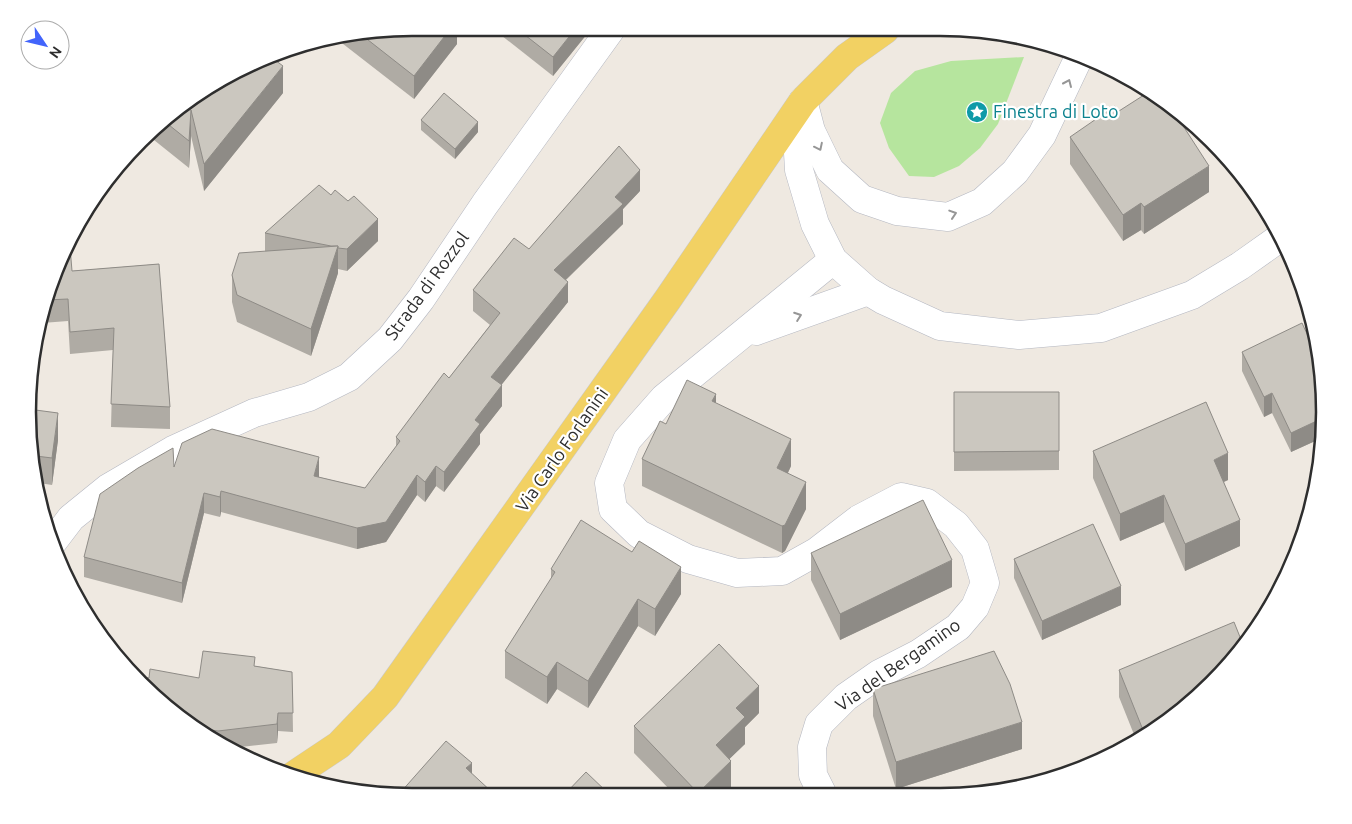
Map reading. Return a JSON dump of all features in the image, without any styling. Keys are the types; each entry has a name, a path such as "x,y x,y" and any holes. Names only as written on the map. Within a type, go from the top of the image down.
{"main road":[{"name":"Via Carlo Forlanini","path":"301,771 339,746 385,698 663,307 803,101 847,57 877,36"}],"street":[{"name":"Strada di Rozzol","path":"57,536 71,518 108,488 173,450 254,413 309,397 349,377 390,339 421,299 485,204 607,36"},
{"path":"803,101 811,131 830,170 862,200 897,211 948,217 982,202 1015,172 1042,135 1077,62"},
{"path":"803,101 797,136 798,170 815,224 833,260 868,291 883,300 940,326 1019,336 1101,328 1192,295 1240,266 1275,242"},
{"name":"Via del Bergamino","path":"820,788 813,775 812,747 819,724 846,697 866,683 879,674 918,654 958,627 975,607 985,583 975,549 956,525 927,503 901,497 859,519 816,552 782,571 737,573 688,559 639,534 613,510 609,483 627,440 664,398 833,260"},
{"name":"Via del Bergamino","path":"736,338 868,291"}],"green space":[{"path":"1024,57 998,124 980,148 959,166 934,177 909,176 889,148 880,123 891,93 915,71 951,61"}],"building":[{"path":"445,36 414,76 366,39"},
{"path":"526,36 570,36 553,57"},
{"path":"277,61 283,66 204,164 191,110 189,141 169,125 203,100 246,75"},
{"path":"444,93 478,122 455,149 421,120"},
{"path":"1142,96 1182,124 1209,166 1144,207 1141,203 1123,215 1070,137 1115,106 1119,111"},
{"path":"619,146 640,170 615,197 623,204 554,270 568,282 491,377 502,385 475,420 480,424 444,472 436,466 425,482 417,475 386,522 357,528 221,491 220,497 204,493 182,583 84,557 100,494 138,468 173,448 174,467 182,443 212,429 319,457 314,476 365,488 400,441 396,437 444,373 449,378 500,313 473,290 514,238 529,249"},
{"path":"319,185 331,195 335,190 348,201 354,196 378,219 347,249 265,233"},
{"path":"338,246 311,329 237,295 232,275 239,253"},
{"path":"71,255 72,271 159,264 170,407 111,404 114,328 70,332 68,299 53,300"},
{"path":"1302,323 1309,337 1313,363 1316,421 1291,433 1272,393 1264,397 1242,352"},
{"path":"687,380 716,394 712,401 791,439 777,468 806,482 785,525 782,526 642,459 660,421 666,424"},
{"path":"954,392 1059,392 1059,451 954,452"},
{"path":"1206,402 1228,453 1214,460 1240,520 1185,544 1164,495 1120,514 1093,451"},
{"path":"36,410 58,413 52,458 39,456"},
{"path":"923,500 952,560 840,614 811,553"},
{"path":"581,520 632,552 639,541 681,567 655,609 638,599 588,681 557,662 547,677 505,651 555,572 551,569"},
{"path":"1093,524 1121,586 1042,621 1014,559"},
{"path":"1234,622 1240,638 1223,660 1188,695 1142,728 1119,670"},
{"path":"719,644 759,686 736,708 745,717 716,745 731,761 703,788 693,788 634,726"},
{"path":"203,651 255,657 254,666 292,672 293,713 278,713 277,724 213,730 183,710 146,678 149,678 150,669 199,678"},
{"path":"994,651 1010,684 1022,722 896,762 873,689"},
{"path":"446,741 472,763 466,768 488,788 412,788 405,788"},
{"path":"586,772 603,788 571,788"}],"place":[{"name":"Finestra di Loto","path":"977,112"}]}
